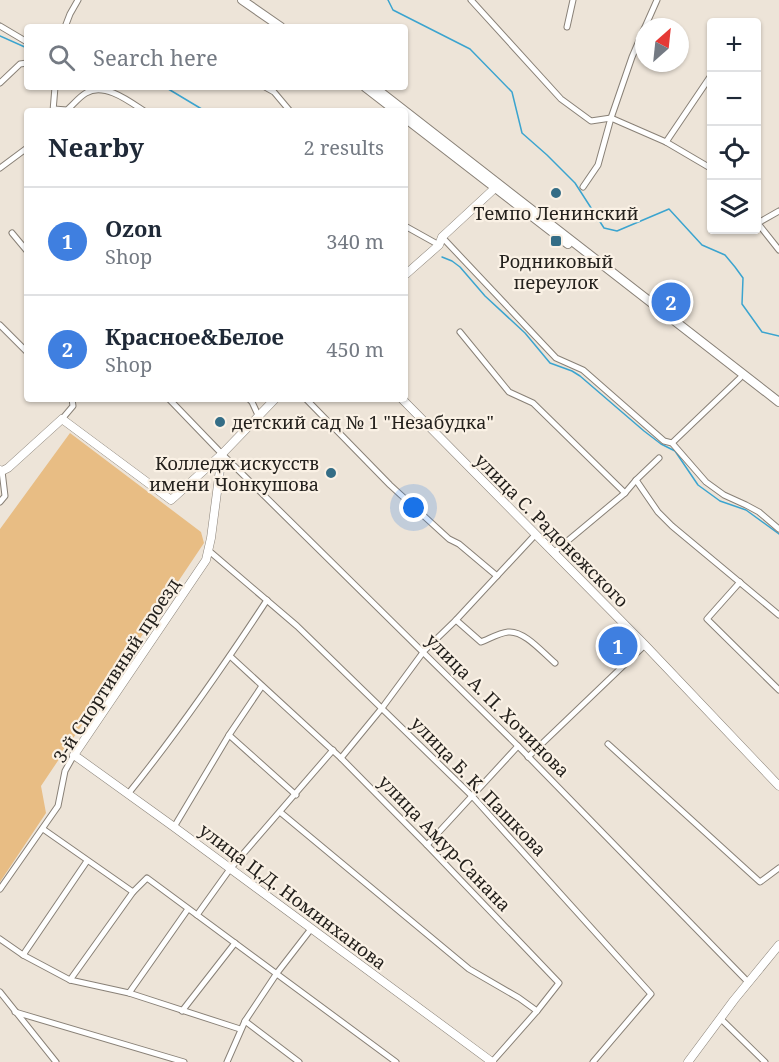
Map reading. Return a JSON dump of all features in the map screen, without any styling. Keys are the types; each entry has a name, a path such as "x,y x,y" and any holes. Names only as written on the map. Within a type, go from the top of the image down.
{"main road":[{"path":"247,1 276,24"},
{"path":"247,1 285,24"},
{"path":"369,90 392,108"},
{"path":"378,90 400,108"},
{"path":"408,114 779,409"},
{"path":"408,120 779,402"}],"street":[{"path":"66,24 78,0"},
{"path":"471,0 561,99 591,121 611,118 666,142 707,167"},
{"path":"567,27 573,0"},
{"path":"649,18 657,0"},
{"path":"0,26 24,40"},
{"path":"583,187 598,165 611,118 635,50"},
{"path":"0,83 20,64 24,63"},
{"path":"666,142 707,80"},
{"path":"54,108 55,90"},
{"path":"69,108 87,93 98,90 121,95 140,108"},
{"path":"270,90 287,108"},
{"path":"0,168 24,150"},
{"path":"408,272 497,186"},
{"path":"761,220 779,211"},
{"path":"408,227 440,241 556,358 583,370 664,441 672,442 706,482 724,495 759,512 779,529"},
{"path":"761,227 779,250"},
{"path":"12,233 24,247"},
{"path":"0,325 24,349"},
{"path":"460,332 509,392 532,403 625,493"},
{"path":"672,442 740,378"},
{"path":"0,502 5,496 1,471 8,468 62,419 73,406 72,402"},
{"name":"улица А. П. Хочинова","path":"172,402 424,651 748,982"},
{"path":"252,402 258,416"},
{"path":"62,419 171,500 222,454 272,402"},
{"path":"309,402 390,485 449,539 459,544 497,576"},
{"name":"улица С. Радонежского","path":"405,402 645,645 779,786"},
{"name":"3-й Спортивный проезд","path":"0,889 58,806 65,771 74,755 206,560 222,454"},
{"path":"553,553 625,493 659,458"},
{"path":"636,480 658,512 672,526 779,615"},
{"path":"341,758 424,651 535,535"},
{"name":"улица Б. К. Пашкова","path":"208,550 297,626 473,797 651,993 593,1062"},
{"path":"740,582 707,619 779,690"},
{"path":"128,794 162,752 267,600"},
{"path":"456,620 481,642 505,632 522,635 555,663"},
{"path":"528,757 645,645"},
{"name":"улица Амур-Санана","path":"230,656 333,750 559,983 492,1062"},
{"path":"174,827 229,735 262,686"},
{"path":"229,735 296,795"},
{"path":"608,744 760,882 779,868"},
{"path":"427,845 518,746"},
{"path":"197,915 230,869 333,750"},
{"name":"улица Ц.Д. Номинханова","path":"74,755 492,1062"},
{"path":"280,812 469,969 537,1011"},
{"path":"43,829 133,892"},
{"path":"23,955 87,861"},
{"path":"70,980 133,892 147,878 396,1062"},
{"path":"129,993 188,909"},
{"path":"227,1062 244,1021 311,929"},
{"path":"0,939 23,955 70,980 129,993 240,1029"},
{"path":"182,1011 235,943"},
{"path":"688,1062 779,945"},
{"path":"0,992 56,1062"},
{"path":"15,1012 184,1062"},
{"path":"720,1018 765,1062"},
{"path":"244,1021 299,1062"}],"shaded area":[{"path":"70,433 201,532 204,543 41,786 46,813 0,882 0,529"}],"waterway":[{"path":"388,0 393,10 470,49 512,92 522,133 575,183 604,228 617,231 669,209 702,245 725,255 743,278 742,304 762,332 779,336"},
{"path":"0,36 24,47"},
{"path":"170,90 200,108"},
{"path":"442,257 460,267 485,296 525,333 550,363 580,376 644,431 675,451 698,485 720,501 746,510 779,534"}],"place":[{"name":"Темпо Ленинский","path":"556,193"},
{"name":"Родниковый переулок","path":"556,241"},
{"name":"Красное&Белое","path":"671,302"},
{"name":"детский сад № 1 \"Незабудка\"","path":"220,422"},
{"name":"Колледж искусств имени Чонкушова","path":"331,473"},
{"name":"Ozon","path":"618,646"}]}
